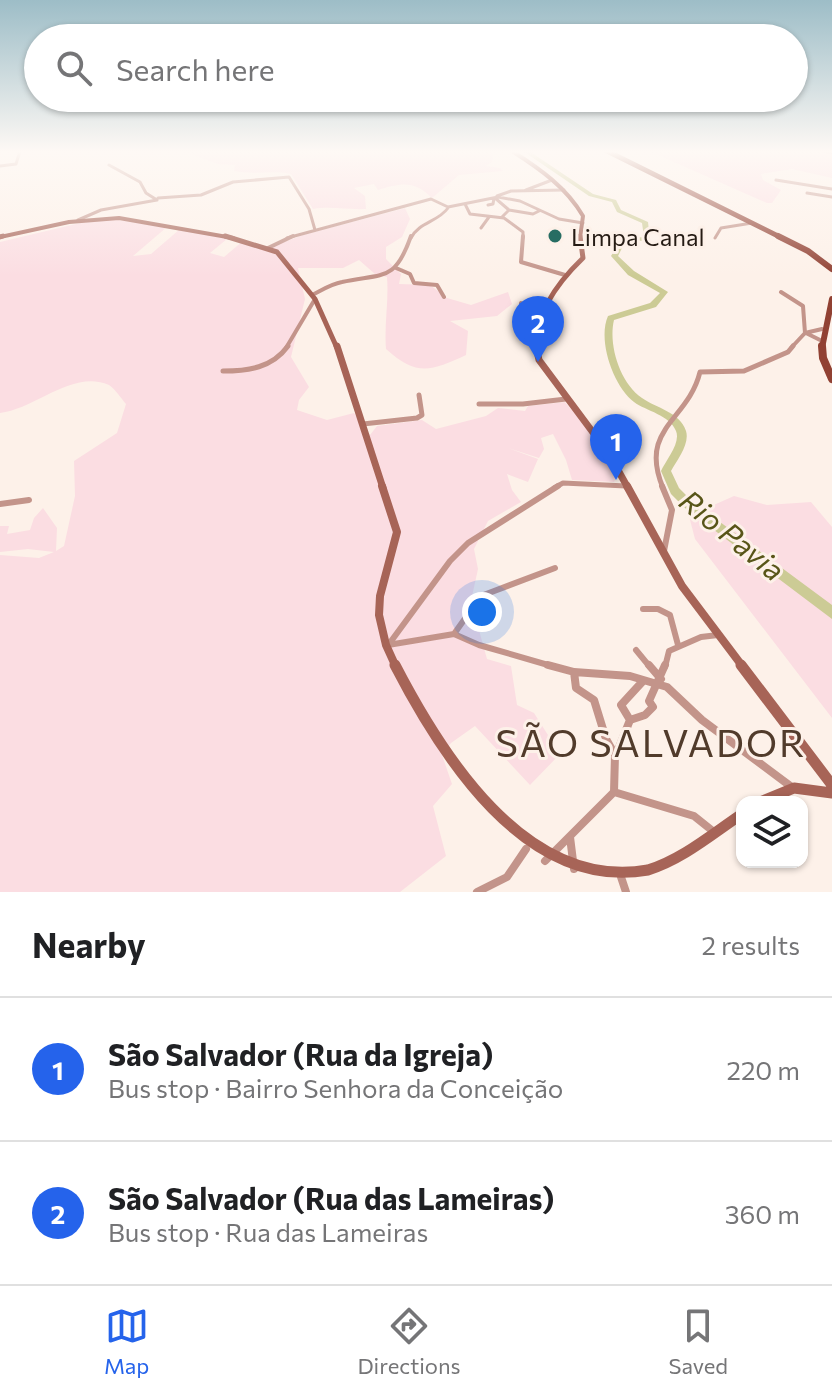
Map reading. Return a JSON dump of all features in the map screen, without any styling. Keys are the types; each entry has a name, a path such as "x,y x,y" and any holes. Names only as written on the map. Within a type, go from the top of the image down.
{"main road":[{"path":"691,193 814,254 832,269"},
{"path":"831,303 821,335 822,360 832,379"}],"street":[{"path":"146,193 158,198"},
{"path":"78,220 101,210 144,205 158,198 207,193"},
{"path":"299,193 309,209 315,230"},
{"path":"488,205 493,204 496,195 502,193"},
{"path":"566,193 578,206 583,223 579,231 583,258 557,284 536,334 536,351 566,399 609,454 663,555 832,785"},
{"path":"807,193 832,197"},
{"path":"223,371 248,372 273,362 292,343 314,297 341,282 381,277 396,268 410,250 414,233 437,221 448,207 496,197 520,201 540,211 583,223"},
{"path":"496,197 509,210 533,214 540,211"},
{"path":"268,248 315,230 426,200 448,207"},
{"path":"465,204 470,214 516,217"},
{"path":"503,217 509,210"},
{"path":"481,228 490,217"},
{"path":"503,217 523,232 521,262 565,275"},
{"path":"0,237 78,220 129,219 198,230 277,252 314,297 335,341 397,532 396,548 378,610 388,645 455,768 478,803 512,840 545,861 621,877 675,858 736,818"},
{"path":"715,238 721,228 753,223"},
{"path":"396,268 408,272 414,283 437,285 444,297"},
{"path":"781,292 803,306 808,332"},
{"path":"521,303 544,314"},
{"path":"808,332 821,335"},
{"path":"808,332 821,335"},
{"path":"663,555 672,510 658,476 656,461 660,434 695,393 700,372 744,371 788,352 808,332"},
{"path":"362,424 417,418 422,415 419,395"},
{"path":"479,404 523,404 566,399"},
{"path":"388,645 450,561 468,543 563,483 626,486"},
{"path":"0,504 29,500"},
{"path":"655,538 668,534"},
{"path":"454,634 481,596 555,568"},
{"path":"643,609 658,609 670,615 678,645"},
{"path":"388,645 454,634 479,645 574,672 581,670 659,682"},
{"path":"545,861 614,792 615,755 630,720 645,715 653,707 649,701 669,651 701,637 719,634"},
{"path":"636,650 659,682 702,720 794,788"},
{"path":"574,672 576,688 594,700 606,739 615,755"},
{"path":"630,720 621,705 643,680"},
{"path":"775,796 794,788 832,793"},
{"path":"614,792 694,816 714,832"},
{"path":"570,837 574,869"},
{"path":"477,892 498,886 509,878 526,849"},
{"path":"621,877 626,892"}],"shaded area":[{"path":"303,193 360,193 365,196 366,209 313,209"},
{"path":"743,193 779,193 772,203"},
{"path":"405,208 410,219 402,237 386,247 386,259 401,274 399,284 430,285 447,298 471,305 508,292 512,304 497,316 450,321 468,331 466,355 433,368 416,367 386,349 387,277 375,274 359,260 343,268 298,268 305,299 291,357 309,387 299,400 297,410 327,420 354,413 370,435 377,426 422,420 436,429 486,416 498,408 525,411 528,406 565,402 587,428 616,478 614,482 572,480 553,434 541,438 544,449 539,458 508,448 538,459 528,482 507,474 512,490 521,502 488,521 474,549 478,569 471,601 487,659 511,666 517,705 534,713 560,754 530,785 475,726 451,743 442,755 452,784 433,806 446,856 400,892 0,892 0,555 39,558 54,552 28,549 0,552 0,526 9,526 7,534 30,530 34,518 43,508 57,528 56,551 64,546 75,496 74,461 117,433 126,404 109,385 95,381 68,386 27,405 0,413 0,242 111,219 167,227 133,256 151,254 180,229 227,239 210,253 224,257 243,241 268,248 303,235"},
{"path":"734,496 767,505 811,502 832,527 832,718 695,539 689,516"}],"waterway":[{"name":"Rio Pavia","path":"587,193 614,201 619,211 645,222 648,239 623,240 614,256 631,273 664,292 653,305 611,318 609,336 615,365 627,390 636,399 672,419 681,431 679,446 666,471 675,491 689,505 832,613"}],"place":[{"name":"Limpa Canal","path":"555,236"},
{"name":"São Salvador (Rua das Lameiras)","path":"538,362"},
{"name":"São Salvador (Rua da Igreja)","path":"616,480"}],"district":[{"name":"SÃO SALVADOR","path":"651,741"}]}
